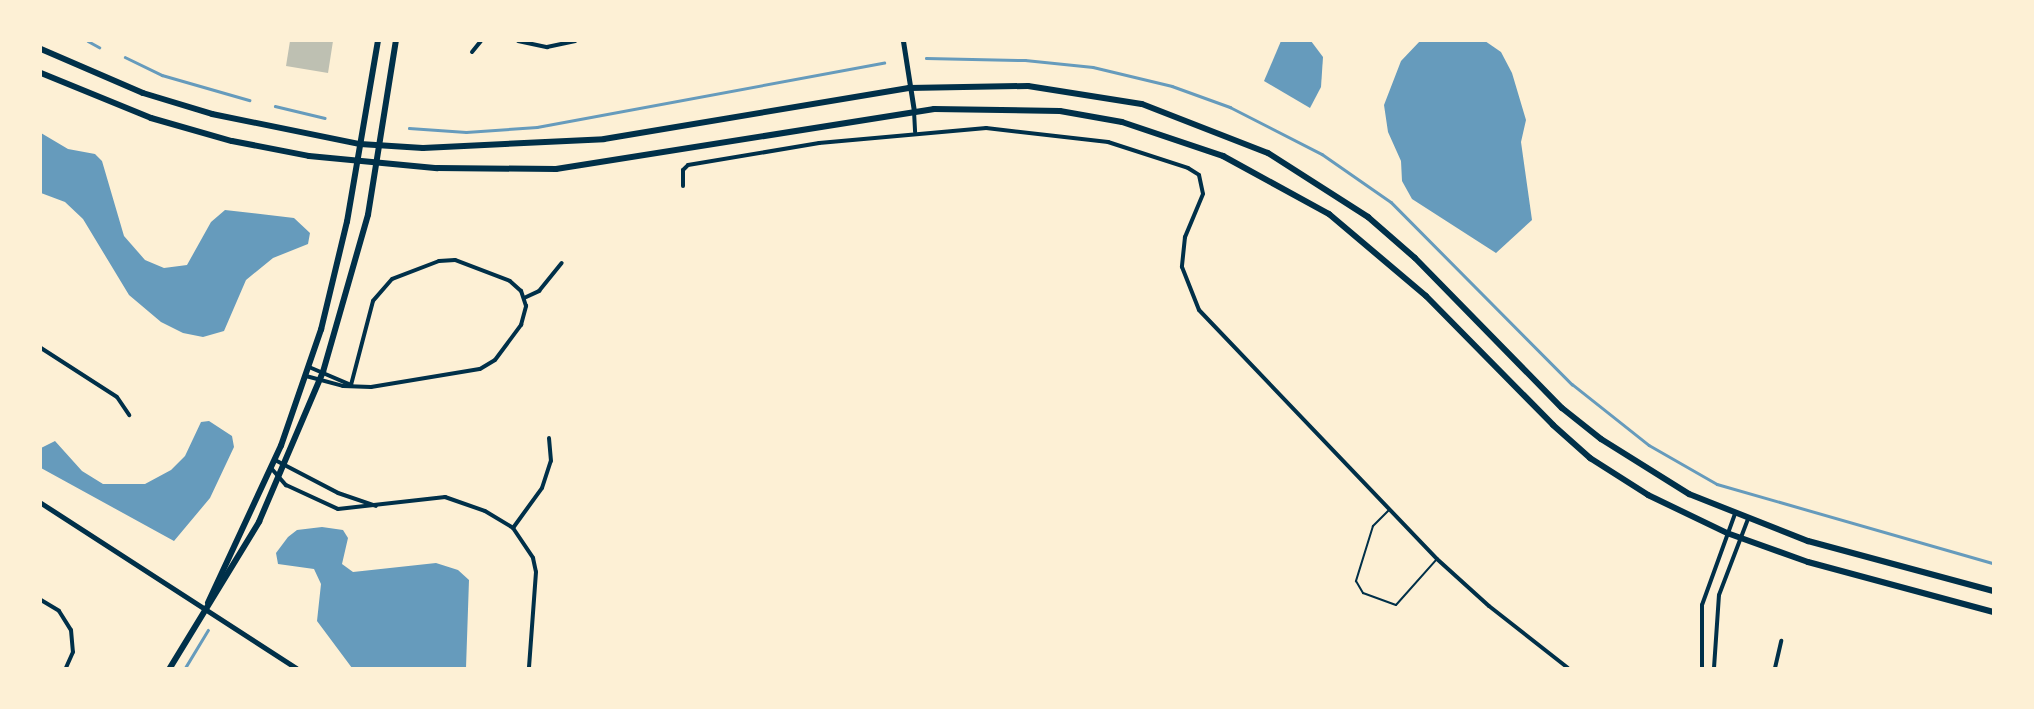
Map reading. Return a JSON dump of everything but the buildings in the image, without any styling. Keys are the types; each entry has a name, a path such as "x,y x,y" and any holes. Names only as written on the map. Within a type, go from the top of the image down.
{"main road":[{"path":"207,607 275,460 309,367 337,267 358,162 378,41"},
{"path":"170,668 207,607 239,560 286,465 323,372 357,261 377,163 396,41"},
{"path":"41,49 143,93 212,114 360,144 379,146 481,149 604,139 909,88 975,84 1078,92 1142,104 1268,154 1368,217 1562,408 1601,439 1688,494 1808,541 1993,591"},
{"path":"41,73 121,107 194,131 271,149 377,163 556,169 914,110 994,107 1060,111 1122,122 1223,156 1329,214 1378,253 1590,458 1648,495 1727,533 1808,562 1993,612"}],"street":[{"path":"472,52 481,41"},
{"path":"518,41 547,47 575,41"},
{"path":"903,41 914,110 915,132"},
{"path":"683,186 683,170 688,165 915,132 986,128 1044,131 1108,142 1170,160 1199,175 1201,204 1185,237 1182,267 1188,292 1199,310 1437,558 1489,606 1568,668"},
{"path":"306,376 351,385 370,386 480,369 495,360 522,325 524,298 510,281 455,260 439,261 392,279 373,302 351,385"},
{"path":"524,298 539,291 562,263"},
{"path":"41,348 117,397 128,415"},
{"path":"309,367 351,385"},
{"path":"513,528 542,488 551,461 550,438"},
{"path":"275,460 338,493 378,506"},
{"path":"271,468 286,485 338,509 445,497 485,511 513,528 533,558 536,572 529,668"},
{"path":"41,503 207,607 296,668"},
{"path":"1702,668 1702,605 1735,514"},
{"path":"1714,668 1715,611 1748,519"},
{"path":"41,600 59,611 71,630 73,652 66,668"},
{"path":"1775,668 1781,641"}],"lane":[{"path":"1390,508 1373,526 1356,581 1363,593 1396,605 1437,558"}],"water":[{"path":"1281,41 1311,41 1323,57 1321,87 1310,108 1264,81"},
{"path":"1420,41 1485,41 1501,52 1512,73 1526,120 1521,142 1532,220 1496,253 1412,199 1402,181 1401,161 1388,132 1384,105 1401,61"},
{"path":"41,133 68,149 95,154 102,161 124,236 145,260 164,268 187,265 211,222 225,210 294,218 310,233 308,244 273,258 246,280 224,331 203,337 183,333 161,322 129,295 83,219 65,202 41,193"},
{"path":"209,421 232,436 234,447 210,498 174,541 41,468 41,448 55,441 82,471 103,484 145,484 171,470 185,456 201,422"},
{"path":"322,527 343,530 348,538 342,564 353,572 436,563 458,570 469,580 466,668 352,668 317,621 321,584 314,569 278,564 276,553 288,537 297,530"}],"waterway":[{"path":"88,41 99,47"},
{"path":"125,57 162,75 249,100"},
{"path":"926,58 1025,60 1093,67 1172,86 1230,107 1322,154 1391,202 1572,384 1649,445 1717,484 1993,563"},
{"path":"409,128 466,132 537,127 884,63"},
{"path":"275,106 325,118"},
{"path":"185,668 208,630"}]}
